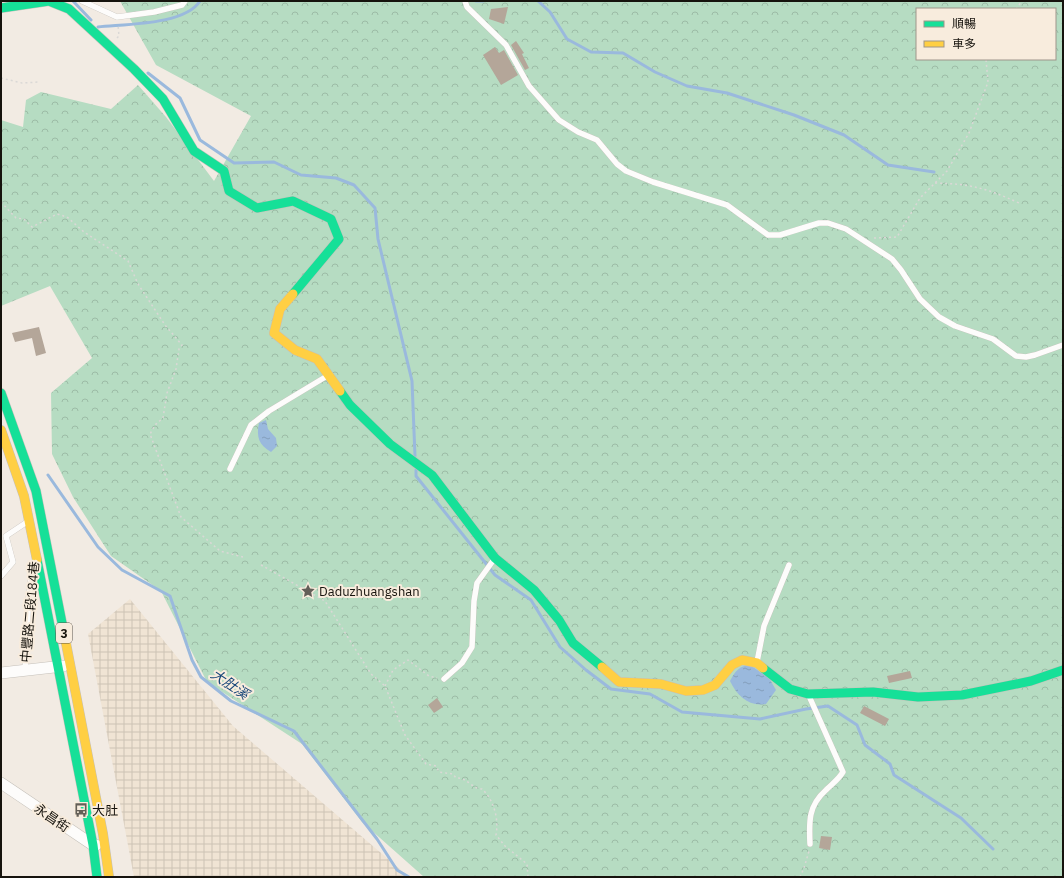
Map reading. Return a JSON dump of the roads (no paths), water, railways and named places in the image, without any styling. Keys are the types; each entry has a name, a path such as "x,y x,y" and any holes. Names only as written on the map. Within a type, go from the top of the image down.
{"street":[{"path":"1,8 49,1 69,9 163,99 194,151 224,170 229,191 257,208 293,201 331,219 339,239 280,309 274,333 295,350 317,360 355,410 390,444 432,475 495,558 534,590 559,620 573,643 619,682 660,684 686,691 703,690 715,685 732,665 742,660 757,662 775,679 790,689 810,698 842,692 873,692 918,697 962,695 1031,681 1063,670"},
{"name":"3","path":"1,394 5,415 36,491 105,843 109,877"},
{"name":"3","path":"1,430 17,475 29,521 93,845 97,877"},
{"path":"1,673 70,665"},
{"name":"永昌街","path":"1,783 93,845"},
{"path":"93,845 105,843"}],"lane":[{"path":"69,9 82,1 117,17 161,10 182,5 185,1"},
{"path":"465,1 467,7 506,45 529,86 559,120 578,132 597,140 617,164 626,171 653,182 728,205 768,235 780,235 820,223 828,223 846,229 892,259 920,299 939,317 955,326 993,339 1016,356 1026,357 1035,355 1063,345"},
{"path":"230,468 251,425 268,411 329,374"},
{"path":"1,576 13,562 6,536 29,521"},
{"name":"中豐路二段184巷","path":"25,671 29,592 35,553"},
{"path":"444,679 462,663 472,647 474,601 478,583 495,558"},
{"path":"757,662 764,626 789,565"},
{"path":"810,698 843,772 838,780 813,804 809,823 810,844"}],"water":[{"path":"266,420 268,429 276,438 277,446 271,452 261,443 258,436 259,423"},
{"path":"750,665 769,678 776,690 766,704 754,704 744,699 736,691 730,681 738,670"}],"waterway":[{"path":"73,1 91,20"},
{"path":"98,27 138,24 168,19 182,15 192,9 200,1"},
{"path":"476,1 483,1"},
{"path":"538,1 550,12 567,39 591,52 623,53 655,72 687,86 727,93 794,115 844,135 888,165 934,172"},
{"path":"148,73 180,98 200,140 234,163 274,162 301,175 336,178 354,185 375,208 378,239 412,381 415,456"},
{"path":"416,470 416,476 495,575 531,600 560,647 586,670 611,689 650,694 682,712 760,719 828,706 857,725 865,745 890,764 894,775 961,818 993,849"},
{"name":"大肚溪","path":"48,475 98,547 122,570 170,596 192,660 201,677 231,701 294,731 377,839 397,870 409,877"}],"place":[{"name":"Daduzhuangshan","path":"308,591"},
{"name":"大肚","path":"81,810"}]}
